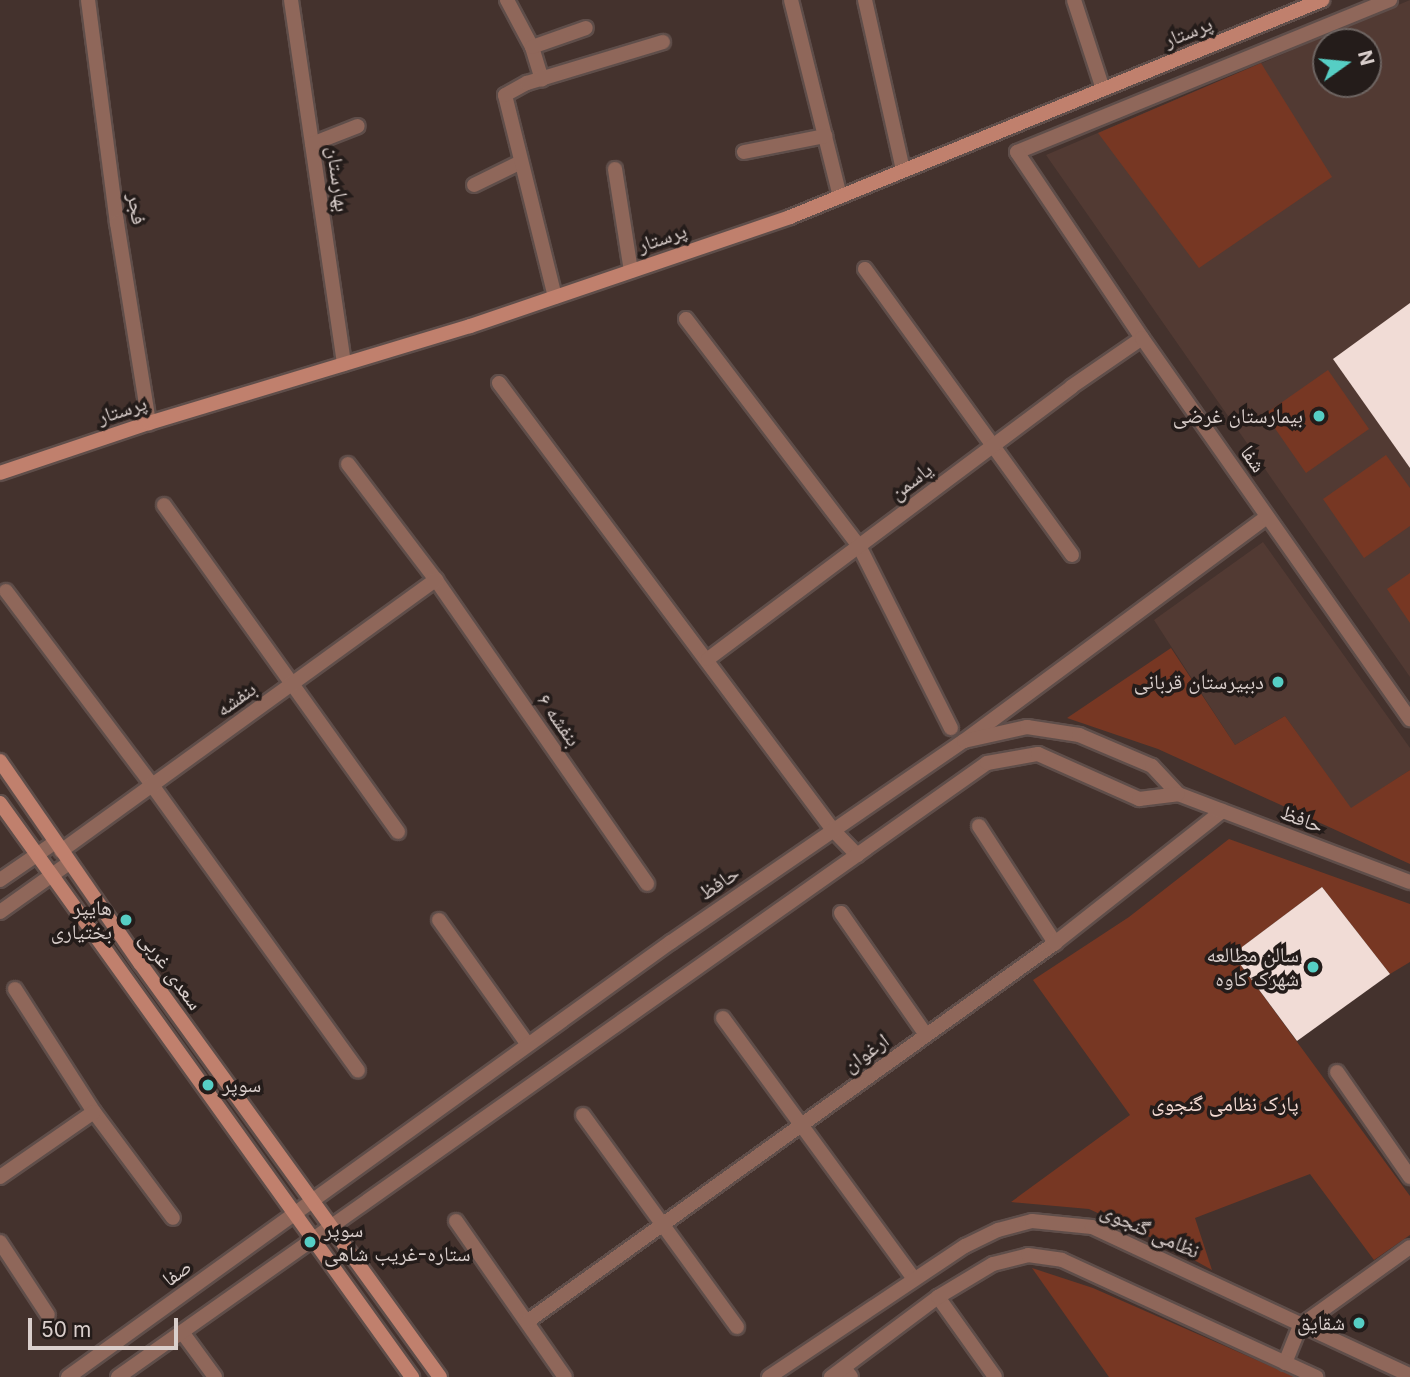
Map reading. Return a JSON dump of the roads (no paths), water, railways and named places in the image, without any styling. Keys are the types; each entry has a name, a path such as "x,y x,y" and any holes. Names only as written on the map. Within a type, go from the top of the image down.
{"main road":[{"name":"پرستار","path":"0,474 149,423 344,364 631,271 840,196 1322,0"},
{"name":"سعدی غربی","path":"0,761 61,852 329,1227 440,1377"},
{"name":"سعدی غربی","path":"0,803 412,1377"}],"street":[{"name":"فجر","path":"88,0 117,223 149,423"},
{"name":"بهارستان","path":"291,0 344,364"},
{"path":"507,0 532,47 542,79"},
{"path":"790,0 840,196"},
{"path":"865,0 904,170"},
{"path":"1074,0 1103,89"},
{"name":"شفا","path":"1390,0 1017,152 1142,338 1410,719"},
{"path":"532,47 586,28"},
{"path":"555,297 505,94 542,79 663,42"},
{"path":"312,144 358,126"},
{"path":"744,152 825,136"},
{"path":"474,185 522,162"},
{"path":"615,169 631,271"},
{"path":"865,269 1072,555"},
{"path":"685,319 859,546 951,728"},
{"name":"یاسمن","path":"708,659 1142,338"},
{"path":"499,383 708,659 833,830 857,855"},
{"name":"بنفشه ۶","path":"348,464 436,580 647,884"},
{"path":"163,505 398,832"},
{"path":"964,741 1267,517"},
{"name":"بنفشه","path":"61,852 436,580"},
{"path":"6,591 152,785 358,1071"},
{"name":"حافظ","path":"311,1202 528,1045 964,741 1027,727 1079,735 1152,766 1178,794 1410,883"},
{"name":"حافظ","path":"329,1227 987,763 1038,754 1139,799 1178,794"},
{"name":"ارغوان","path":"528,1321 1055,943 1222,811"},
{"path":"979,826 1055,943"},
{"path":"0,880 37,855 61,852"},
{"path":"0,912 51,874 61,852"},
{"path":"841,913 926,1035"},
{"path":"439,920 528,1045"},
{"path":"15,989 94,1112 173,1218"},
{"path":"723,1018 912,1278"},
{"path":"1337,1072 1410,1177"},
{"path":"0,1177 94,1112"},
{"path":"583,1115 737,1327"},
{"name":"صفا","path":"68,1377 311,1202"},
{"path":"456,1221 565,1377"},
{"name":"نظامی گنجوی","path":"769,1377 912,1278 965,1245 998,1230 1032,1221 1065,1222 1092,1227 1124,1240 1300,1326 1410,1375"},
{"path":"118,1377 329,1227"},
{"path":"0,1242 48,1315"},
{"path":"1285,1363 1300,1326 1410,1247"},
{"path":"831,1377 848,1372 938,1297 993,1264 1028,1255 1062,1260 1316,1377"},
{"path":"938,1297 995,1377"},
{"path":"182,1332 215,1377"}],"place":[{"name":"بیمارستان غرضی","path":"1319,416"},
{"name":"دببیرستان قربانی","path":"1278,682"},
{"name":"هایپر بختیاری","path":"126,920"},
{"name":"سالن مطالعه شهرک کاوه","path":"1313,967"},
{"name":"سوپر","path":"208,1085"},
{"name":"سوپر ستاره-غریب شاهی","path":"310,1242"},
{"name":"شقایق","path":"1359,1323"}],"park label":[{"name":"پارک نظامی گنجوی","path":"1225,1104"}]}
